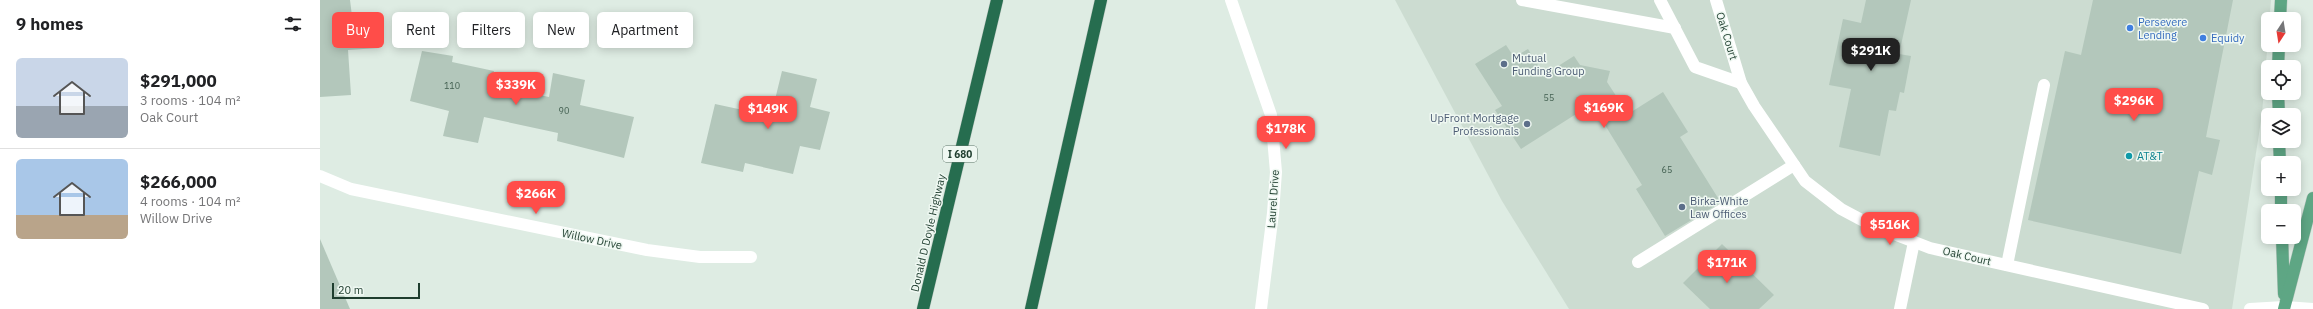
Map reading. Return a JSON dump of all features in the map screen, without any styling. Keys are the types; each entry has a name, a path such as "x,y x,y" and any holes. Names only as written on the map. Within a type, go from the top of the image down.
{"highway":[{"name":"Donald D Doyle Highway","path":"923,309 997,0"},
{"path":"1031,309 1101,0"}],"main road":[{"path":"2280,12 2281,0"},
{"path":"2284,308 2313,198"},
{"path":"2282,244 2284,308"}],"street":[{"name":"Laurel Drive","path":"1231,0 1271,115 1276,172 1273,214 1261,309"},
{"path":"1522,0 1674,28"},
{"path":"1660,0 1695,67 1741,83"},
{"name":"Oak Court","path":"1716,0 1741,83 1805,181 1842,209 1873,226 1930,248 2203,309"},
{"path":"2007,265 2044,85"},
{"path":"1638,262 1794,165"},
{"name":"Willow Drive","path":"320,176 351,189 647,250 700,257 751,257"},
{"path":"1900,309 1914,242"},
{"path":"2250,309 2313,309"}],"shaded area":[{"path":"1395,0 2271,0 2270,12 2261,12 2261,52 2267,52 2266,60 2261,60 2261,100 2263,100 2262,108 2261,108 2261,120 2232,309 1569,309 1502,201"}],"building":[{"path":"320,0 350,0 352,12 332,12 332,48 379,48 348,50 351,95 320,97"},
{"path":"1866,0 1911,0 1899,54 1911,56 1904,93 1900,92 1896,111 1889,110 1880,156 1839,147 1851,89 1829,85 1843,19 1861,23"},
{"name":"AT&T","path":"2093,0 2233,0 2206,137 2220,140 2212,175 2199,171 2181,254 2028,220 2065,51 2081,55"},
{"path":"1506,45 1514,57 1528,49 1544,75 1574,56 1580,65 1610,71 1607,82 1628,114 1663,92 1688,132 1680,137 1718,198 1718,204 1665,236 1636,189 1642,185 1592,104 1521,149 1495,110 1502,106 1475,64"},
{"path":"422,51 453,56 452,62 494,71 491,85 549,97 553,73 585,80 580,105 634,117 624,158 557,141 558,133 484,117 478,143 443,136 449,111 410,101"},
{"path":"782,71 817,79 810,107 830,112 820,150 800,146 793,174 745,163 743,172 701,163 715,104 771,116"},
{"path":"320,239 350,309 320,309"},
{"path":"1722,244 1774,295 1759,309 1710,309 1683,283"}],"place":[{"name":"Persevere Lending","path":"2130,28"},
{"name":"Equidy","path":"2203,38"},
{"name":"Mutual Funding Group","path":"1504,64"},
{"name":"UpFront Mortgage Professionals","path":"1527,124"},
{"name":"AT&T","path":"2129,156"},
{"name":"Birka-White Law Offices","path":"1682,207"}]}
